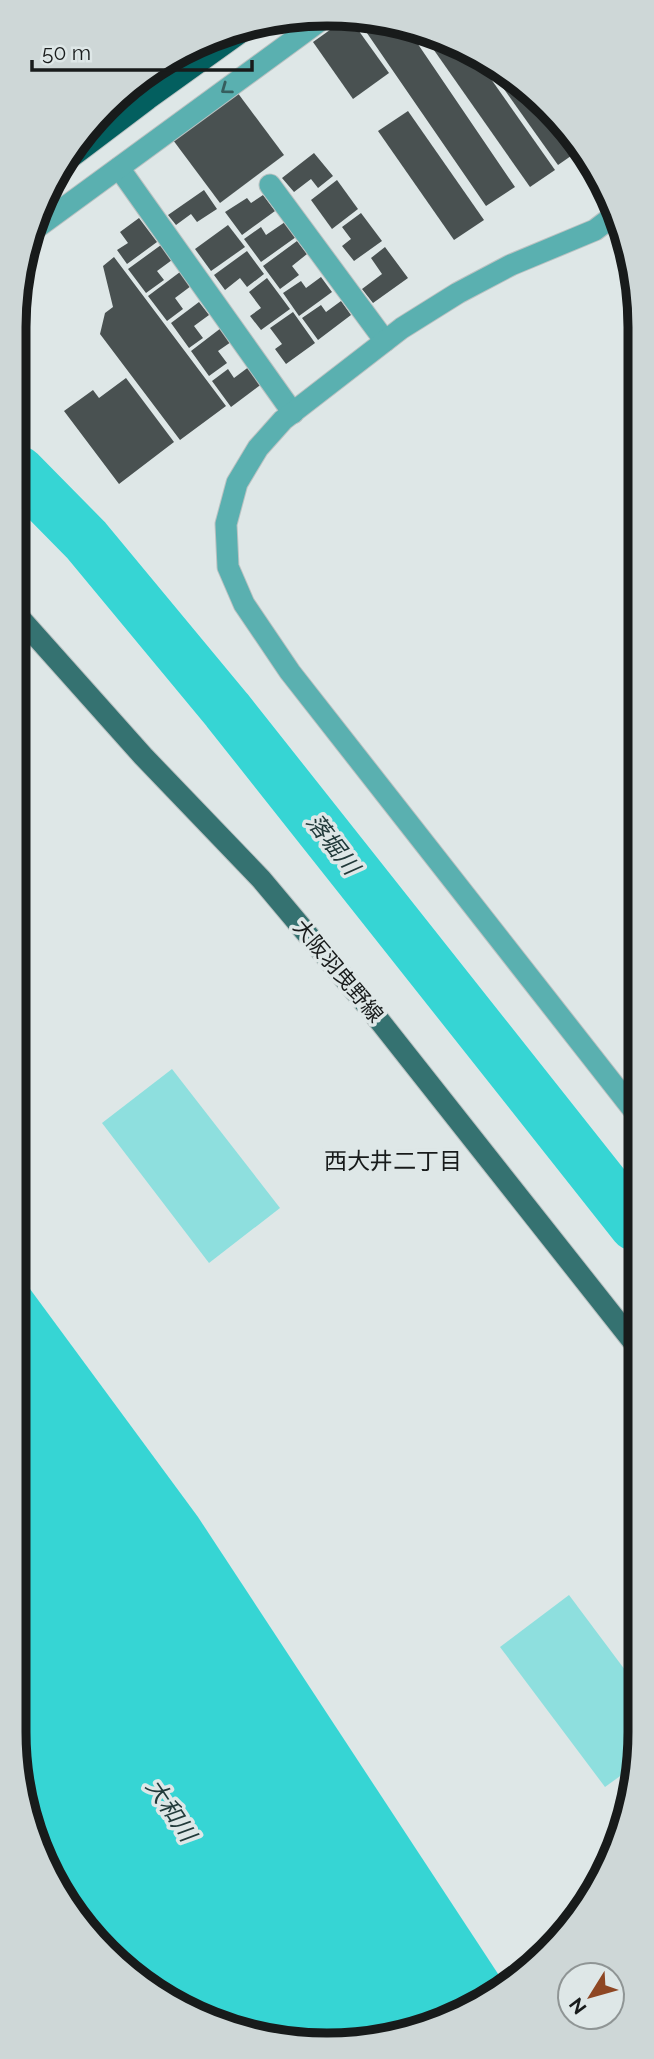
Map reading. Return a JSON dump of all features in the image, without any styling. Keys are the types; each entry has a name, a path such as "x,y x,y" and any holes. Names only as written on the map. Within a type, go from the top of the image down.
{"highway":[{"path":"88,145 224,44"}],"main road":[{"name":"大阪羽曳野線","path":"26,625 143,756 261,879 372,1010 628,1335"}],"street":[{"path":"45,222 312,27"},
{"path":"119,168 293,413"},
{"path":"270,185 386,341"},
{"path":"608,220 595,230 511,265 458,293 386,341 283,420 258,448 237,483 226,524 228,567 244,604 290,672 628,1103"}],"shaded area":[{"path":"172,1069 280,1208 209,1263 102,1123"},
{"path":"569,1595 628,1674 625,1773 605,1787 500,1647"}],"water":[{"name":"大和川","path":"26,1284 198,1517 500,1978 460,2002 405,2023 347,2032 307,2032 249,2023 194,2002 144,1971 114,1945 77,1899 57,1865 42,1829 32,1791 27,1752"}],"building":[{"path":"335,26 357,28 389,73 353,99 313,42"},
{"path":"364,29 414,39 515,187 486,206"},
{"path":"430,44 486,73 555,170 530,187"},
{"path":"497,79 540,114 566,144 573,154 558,165"},
{"path":"237,92 284,155 220,203 173,140"},
{"path":"408,111 484,220 454,240 378,131"},
{"path":"314,153 333,176 318,188 311,179 294,192 282,178"},
{"path":"337,180 358,209 332,229 311,200"},
{"path":"204,190 217,209 197,222 191,214 176,225 168,215"},
{"path":"263,195 275,211 242,235 225,212 247,198 251,203"},
{"path":"361,213 382,241 354,261 342,246 351,239 342,227"},
{"path":"139,218 157,242 127,264 117,250 128,243 120,232"},
{"path":"285,222 296,237 261,262 244,239 261,227 266,235"},
{"path":"228,225 245,247 211,271 195,249"},
{"path":"297,241 307,254 292,266 299,275 280,289 263,266"},
{"path":"161,245 172,260 157,271 164,280 146,293 128,269"},
{"path":"385,247 408,278 373,303 362,289 382,274 371,258"},
{"path":"247,251 264,274 247,287 240,278 225,290 214,275"},
{"path":"114,257 226,406 180,440 100,334 105,313 113,307 103,266"},
{"path":"180,272 191,286 175,298 183,309 167,321 148,296"},
{"path":"321,277 332,292 299,316 283,293 301,281 306,288"},
{"path":"267,278 290,309 261,330 250,316 261,308 249,292"},
{"path":"341,301 351,315 318,340 302,318 321,305 326,312"},
{"path":"199,302 209,315 194,326 203,338 189,348 171,323"},
{"path":"293,312 315,343 286,364 275,349 282,344 270,328"},
{"path":"221,328 231,342 218,351 227,363 209,376 191,351"},
{"path":"250,366 263,383 231,407 212,381 228,369 234,378"},
{"path":"126,378 174,442 119,484 64,411 93,390 99,398"}],"waterway":[{"name":"落堀川","path":"26,479 86,540 227,710 628,1216"}],"district":[{"name":"西大井二丁目","path":"393,1161"}]}
